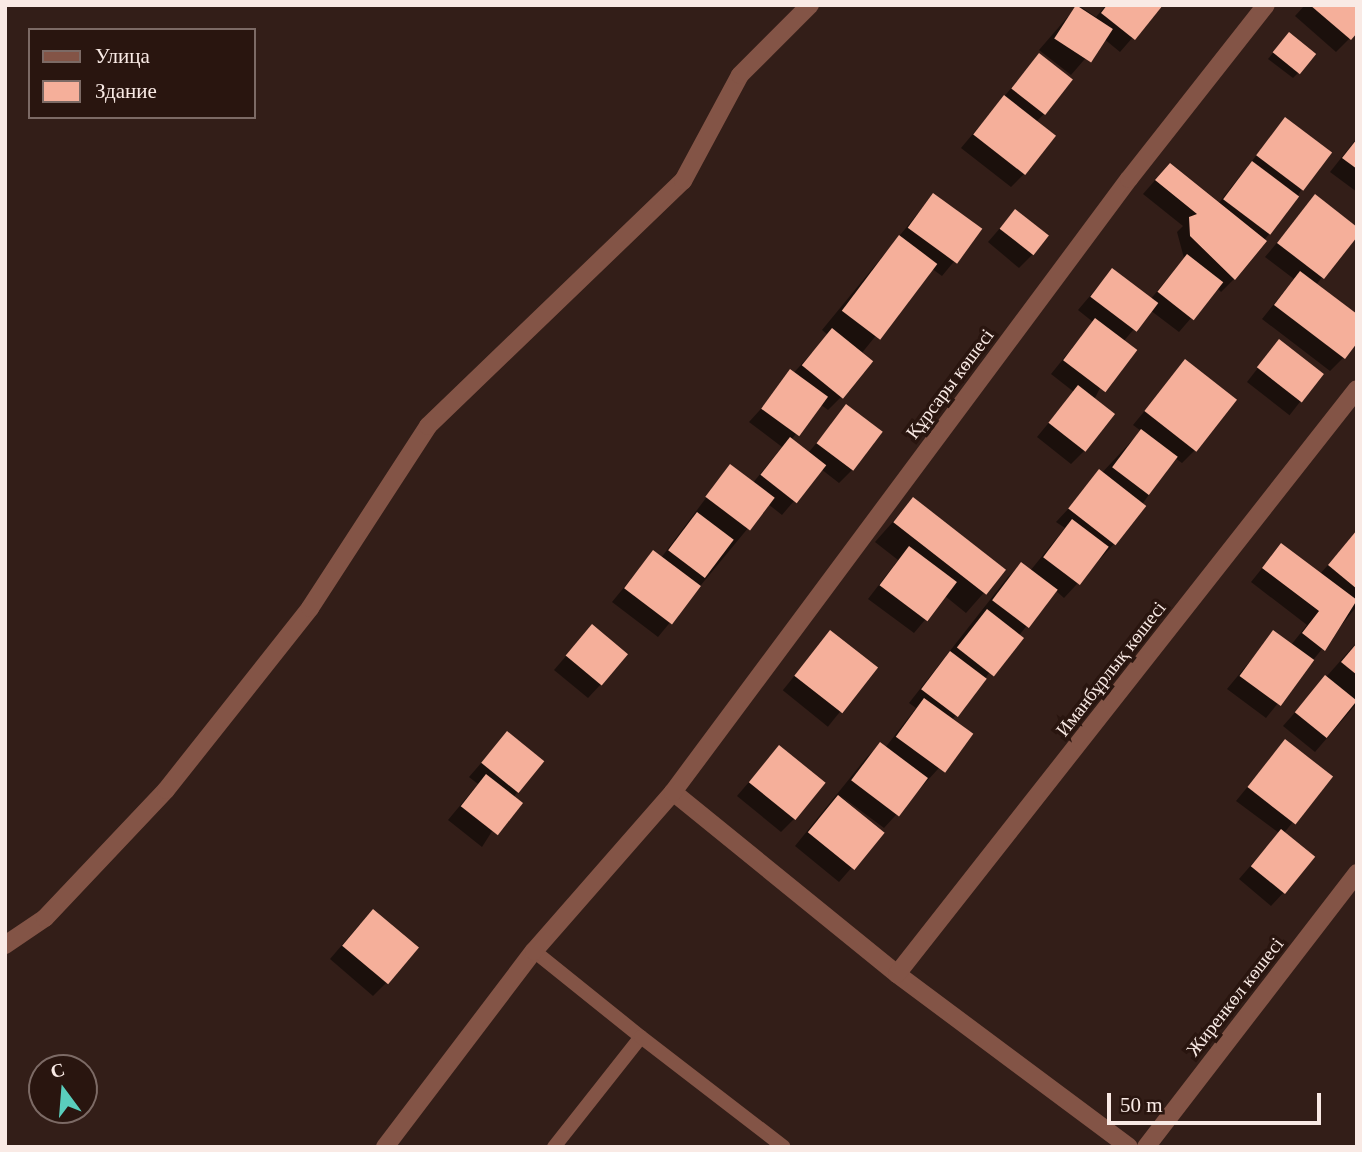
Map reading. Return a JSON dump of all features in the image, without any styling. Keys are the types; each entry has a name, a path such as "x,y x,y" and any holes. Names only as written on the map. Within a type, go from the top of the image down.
{"street":[{"path":"5,945 45,918 166,790 310,608 428,426 682,181 740,75 810,5"},
{"name":"Құрсары көшесі","path":"386,1147 534,951 673,792 1129,178 1266,5"},
{"name":"Иманбұрлық көшесі","path":"897,974 1357,389"},
{"path":"673,792 897,974 1129,1147"},
{"name":"Жиренкөл көшесі","path":"1146,1147 1357,873"}],"lane":[{"path":"534,951 785,1147"},
{"path":"554,1147 641,1037"}],"building":[{"path":"1076,5 1113,29 1091,63 1054,39"},
{"path":"1107,5 1163,5 1135,40 1101,13"},
{"path":"1310,5 1357,5 1357,33 1351,40"},
{"path":"1289,32 1316,54 1300,74 1273,52"},
{"path":"1039,53 1073,79 1045,115 1011,88"},
{"path":"1004,95 1056,136 1025,175 973,134"},
{"path":"1285,117 1332,153 1303,191 1256,155"},
{"path":"1357,139 1357,169 1342,158"},
{"path":"1252,161 1299,197 1270,235 1223,199"},
{"path":"1170,163 1267,241 1235,280 1190,236 1189,217 1197,214 1155,180"},
{"path":"933,193 982,229 957,264 908,228"},
{"path":"1315,194 1357,227 1357,237 1324,279 1277,243"},
{"path":"1015,209 1049,235 1033,255 1000,229"},
{"path":"899,235 937,264 880,340 842,311"},
{"path":"1187,254 1223,282 1194,320 1157,292"},
{"path":"1112,268 1158,303 1137,332 1090,297"},
{"path":"1300,271 1357,314 1357,343 1345,359 1274,305"},
{"path":"1095,318 1137,350 1105,392 1063,360"},
{"path":"832,328 873,361 843,399 802,365"},
{"path":"1279,339 1324,374 1302,402 1257,367"},
{"path":"1185,359 1237,400 1196,452 1144,411"},
{"path":"790,369 828,397 799,436 761,409"},
{"path":"1078,385 1115,414 1085,452 1048,423"},
{"path":"846,404 883,432 853,471 817,443"},
{"path":"1141,429 1178,457 1149,495 1112,467"},
{"path":"790,437 826,465 797,503 760,475"},
{"path":"730,464 775,498 750,530 705,497"},
{"path":"1099,469 1146,506 1115,545 1068,508"},
{"path":"913,497 1006,570 986,595 893,522"},
{"path":"697,512 734,540 705,578 668,550"},
{"path":"1072,519 1109,547 1080,585 1043,557"},
{"path":"1357,530 1357,589 1328,565"},
{"path":"1281,543 1357,600 1325,651 1302,633 1319,611 1262,568"},
{"path":"909,546 957,582 927,621 880,585"},
{"path":"653,550 701,586 672,624 624,588"},
{"path":"1021,562 1058,590 1029,628 992,600"},
{"path":"987,609 1024,638 994,677 957,648"},
{"path":"592,624 628,654 602,686 566,655"},
{"path":"830,630 878,668 842,713 794,676"},
{"path":"1273,630 1314,660 1281,706 1239,676"},
{"path":"1357,643 1357,675 1341,662"},
{"path":"950,651 987,679 958,717 921,689"},
{"path":"1325,675 1357,701 1327,738 1295,712"},
{"path":"924,698 973,734 945,773 896,737"},
{"path":"507,731 544,761 519,793 481,763"},
{"path":"1285,739 1333,777 1296,825 1247,787"},
{"path":"880,742 928,778 899,816 851,780"},
{"path":"779,745 826,783 795,820 749,782"},
{"path":"486,774 523,803 498,835 461,806"},
{"path":"838,795 885,833 854,870 808,832"},
{"path":"1281,829 1315,857 1285,894 1251,866"},
{"path":"373,909 419,948 388,984 342,946"}]}
